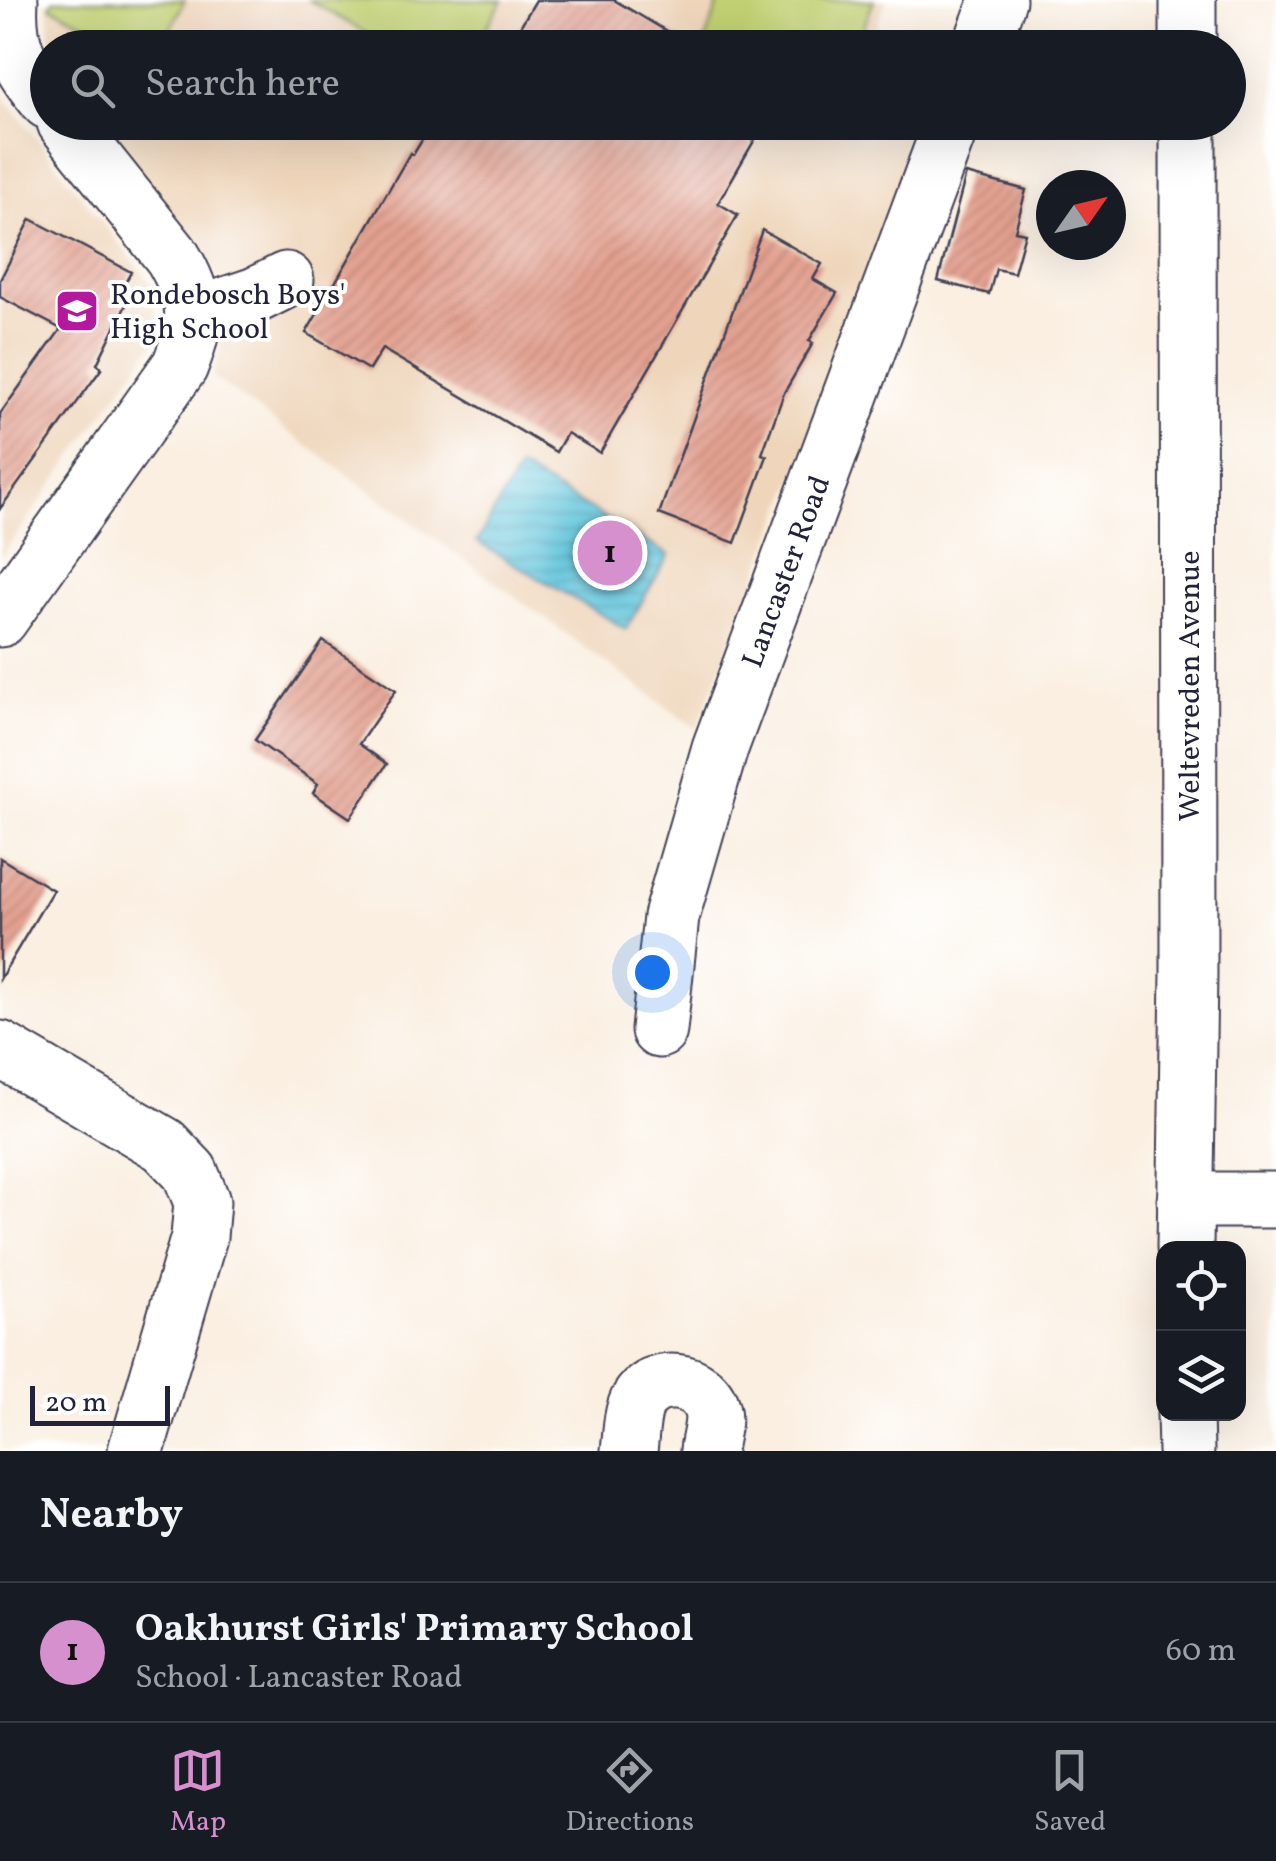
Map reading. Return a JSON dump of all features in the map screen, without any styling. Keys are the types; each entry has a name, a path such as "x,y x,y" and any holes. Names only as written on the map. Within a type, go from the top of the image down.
{"street":[{"path":"987,30 998,0"},
{"path":"1188,0 1188,30"},
{"path":"6,18 18,63 30,78"},
{"path":"0,619 180,366 191,338 194,316 186,279 79,140"},
{"name":"Lancaster Road","path":"659,1030 671,917 720,748 945,140"},
{"name":"Weltevreden Avenue","path":"1185,1224 1189,972 1188,140"},
{"path":"194,316 256,295 286,280"},
{"path":"0,1049 164,1144 190,1172 202,1202 199,1238 136,1451"},
{"path":"1185,1224 1276,1200"},
{"path":"629,1451 636,1404 647,1390 662,1381 696,1388 706,1398 713,1414 708,1451"},
{"path":"1186,1421 1186,1451"}],"shaded area":[{"path":"50,0 886,0 875,30 50,30"},
{"name":"Rondebosch Boys' High School","path":"0,93 30,131 30,140 37,140 152,285 158,337 0,558"},
{"path":"113,140 926,140 697,729 213,377 227,317 221,281"}],"green space":[{"path":"53,0 185,0 170,30 97,30 50,6"},
{"path":"309,0 503,0 485,30 361,30"},
{"path":"720,0 874,0 863,30 709,30"}],"water":[{"path":"519,468 669,555 626,629 477,542"}],"building":[{"path":"536,0 614,0 665,30 518,30"},
{"path":"422,140 755,140 718,203 738,215 600,453 567,433 556,452 382,349 369,370 306,333 410,153 413,155"},
{"path":"966,174 1026,190 1015,231 1025,233 1014,273 996,269 989,294 938,281"},
{"path":"31,219 131,272 116,300 126,305 97,364 102,368 0,509 0,414 61,329 0,297 0,280"},
{"path":"762,230 822,264 813,279 837,293 784,393 762,454 767,456 735,543 659,514"},
{"path":"323,641 396,690 359,744 387,764 350,818 313,793 318,784 255,740"},
{"path":"0,858 53,890 0,979"}],"place":[{"name":"Rondebosch Boys' High School","path":"77,311"},
{"name":"Oakhurst Girls' Primary School","path":"610,553"}]}
